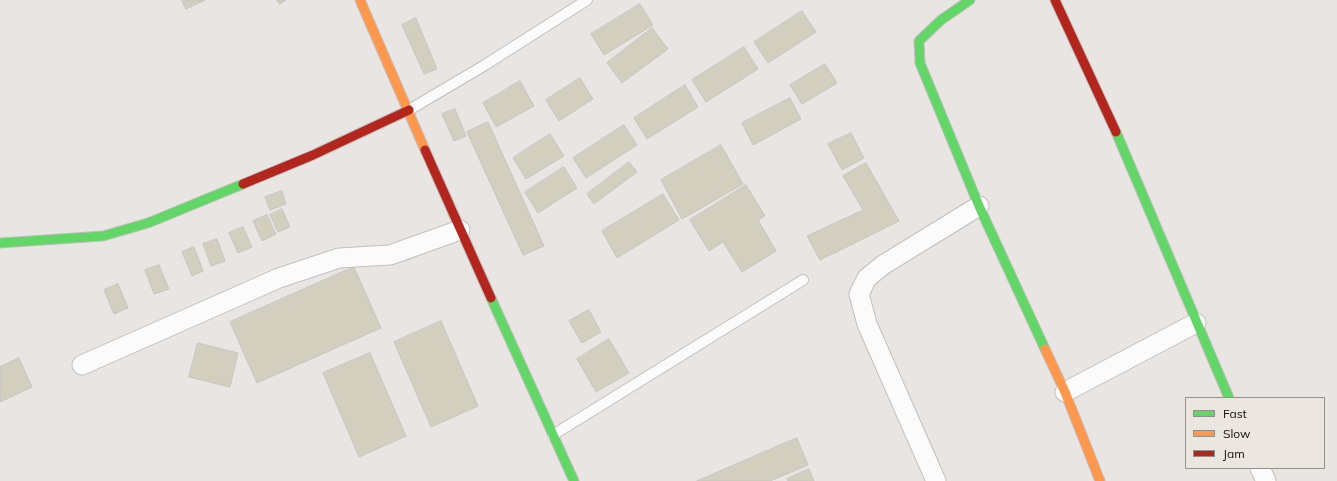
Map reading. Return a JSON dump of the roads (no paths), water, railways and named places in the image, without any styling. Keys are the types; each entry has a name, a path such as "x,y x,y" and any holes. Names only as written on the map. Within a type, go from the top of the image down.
{"street":[{"path":"360,0 460,230 574,481"},
{"path":"970,0 919,40 918,50 920,63 979,206 1065,392 1100,481"},
{"path":"1055,0 1100,94 1229,397"},
{"path":"0,243 103,236 148,223 313,155 409,110"},
{"path":"936,481 867,324 859,294 867,278 883,265 979,206"},
{"path":"82,365 278,278 300,270 338,258 390,255 460,230"},
{"path":"1065,392 1196,322"},
{"path":"1260,469 1266,481"}],"lane":[{"path":"409,110 486,65 587,0"},
{"path":"553,435 803,280"}]}
